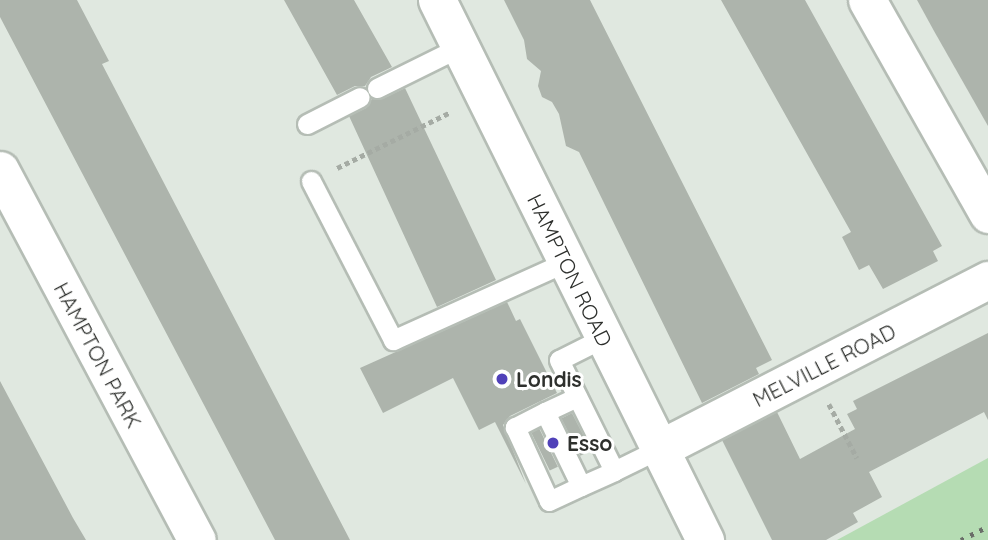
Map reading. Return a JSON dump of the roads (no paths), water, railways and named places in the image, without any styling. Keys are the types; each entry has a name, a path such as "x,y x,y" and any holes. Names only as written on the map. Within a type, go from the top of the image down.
{"street":[{"name":"HAMPTON ROAD","path":"438,0 705,540"},
{"path":"867,0 988,214"},
{"name":"HAMPTON PARK","path":"0,170 197,540"},
{"name":"MELVILLE ROAD","path":"659,449 988,280"}],"lane":[{"path":"307,124 460,47"},
{"path":"311,181 393,340 566,262"},
{"path":"603,338 559,360 614,471"},
{"path":"577,397 514,427 549,501 659,449"},
{"path":"545,412 581,486"}],"railway":[{"path":"961,540 988,526"}],"place":[{"name":"Londis","path":"502,379"},
{"name":"Esso","path":"553,443"}]}
